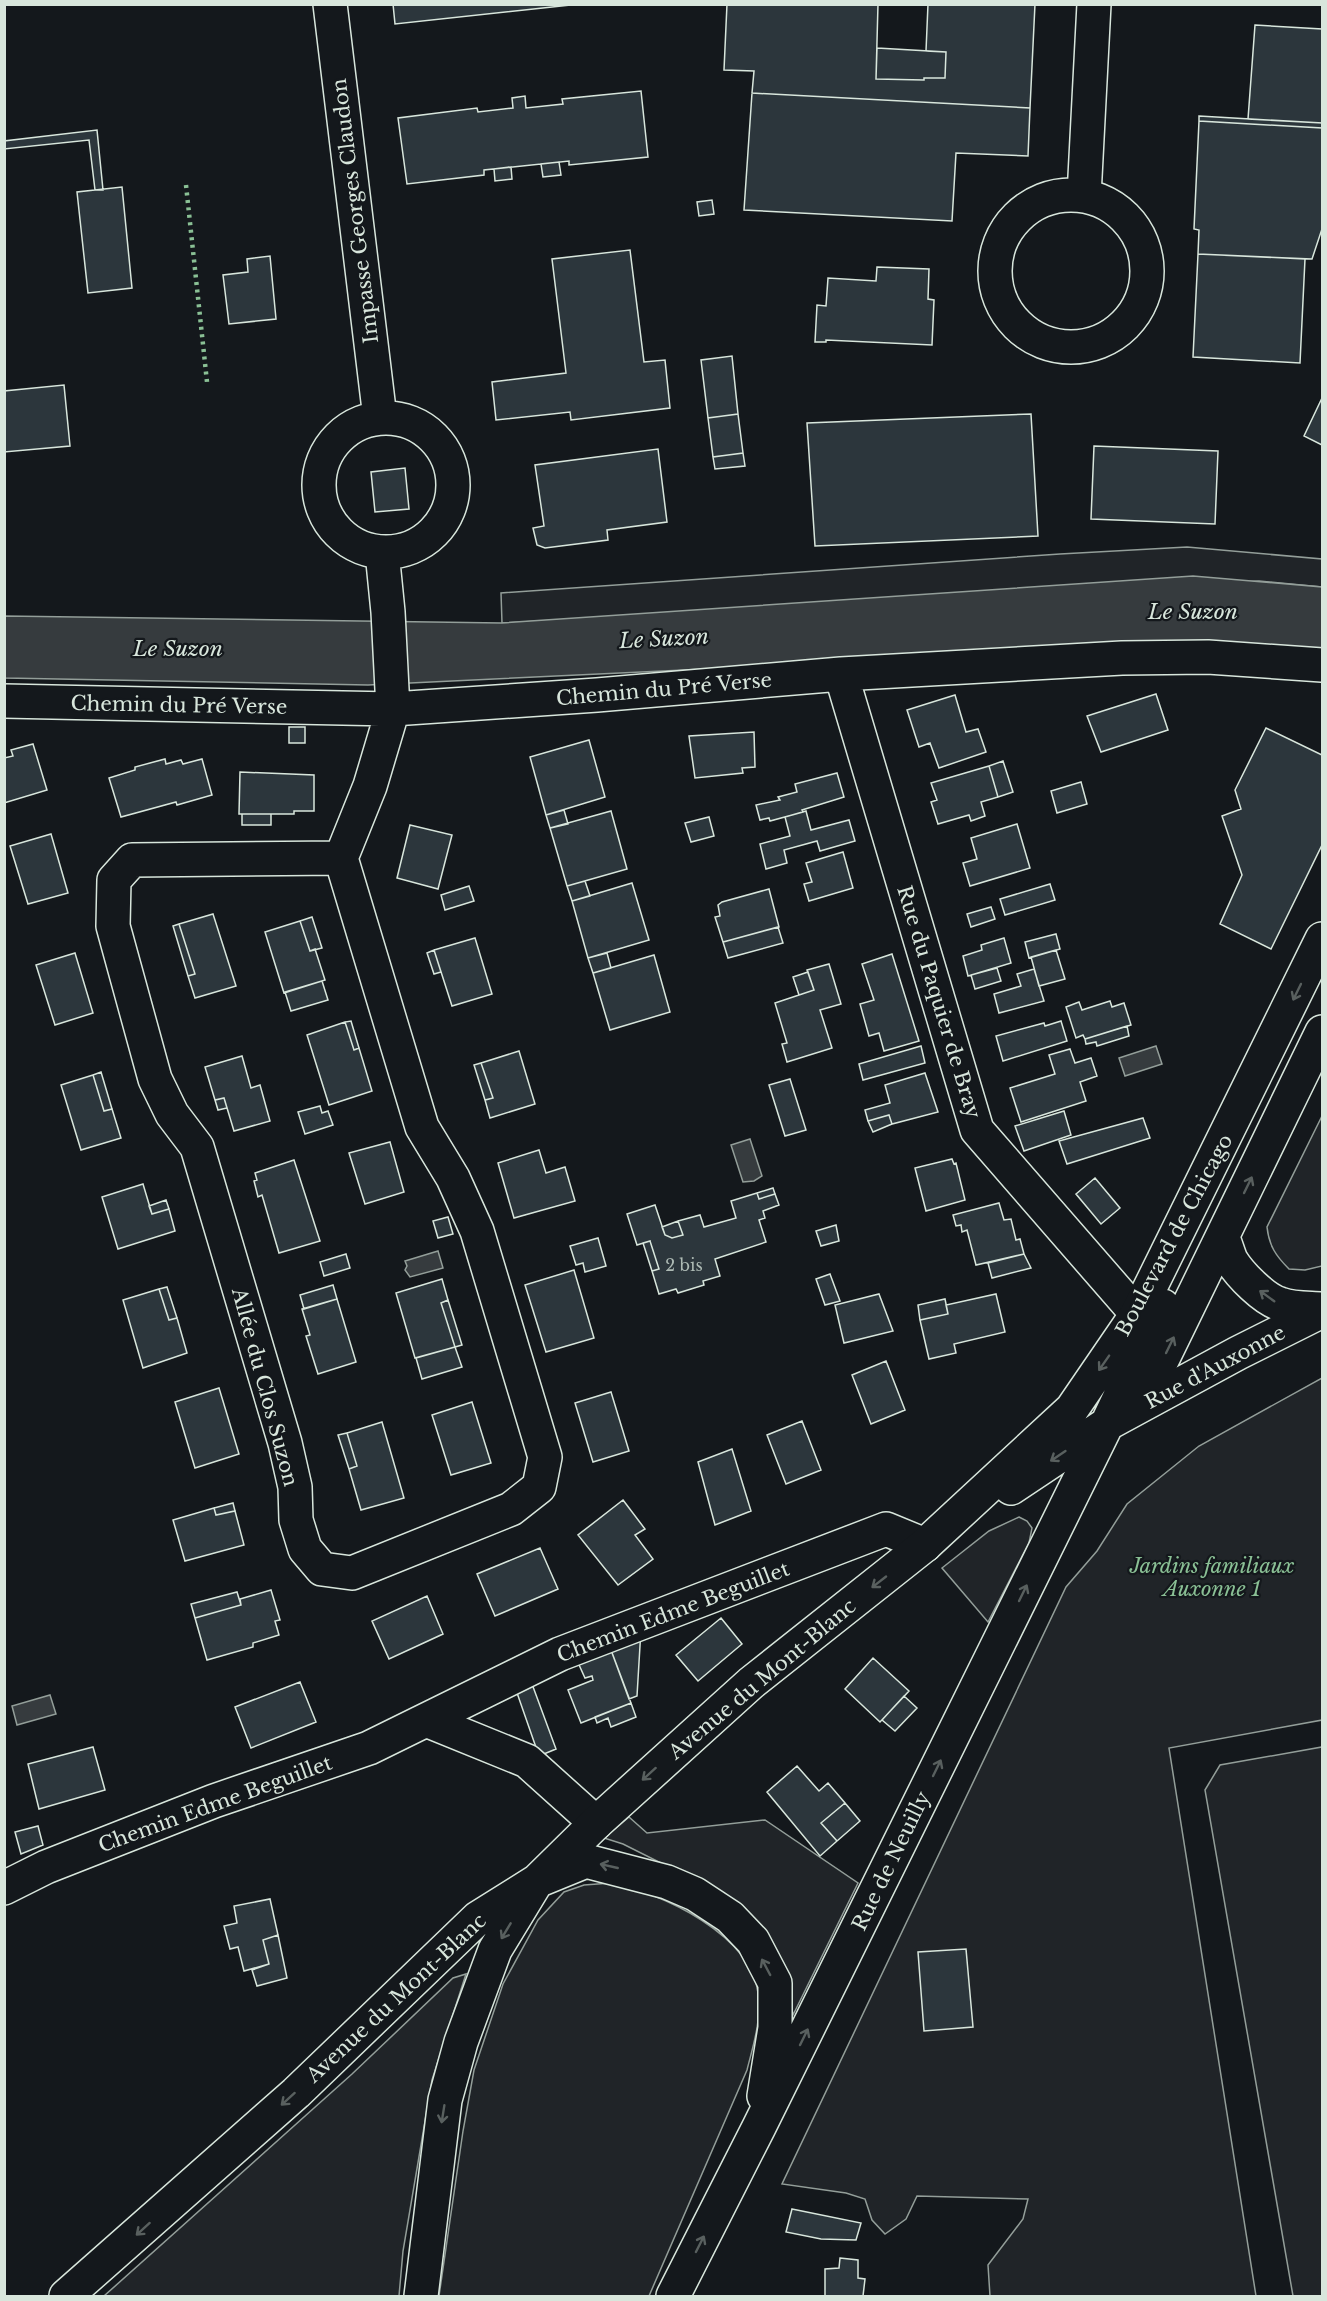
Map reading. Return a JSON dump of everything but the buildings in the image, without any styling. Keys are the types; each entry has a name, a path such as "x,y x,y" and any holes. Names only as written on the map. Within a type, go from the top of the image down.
{"street":[{"name":"Impasse Georges Claudon","path":"330,4 380,418"},
{"path":"1084,196 1094,4"},
{"path":"1059,196 1084,196 1108,204 1129,221 1142,243 1147,269 1144,295 1131,318 1112,336 1089,346 1063,348 1039,341 1019,328 1004,309 995,286 995,261 1002,238 1016,218 1036,203 1059,196"},
{"path":"380,418 402,420 422,429 438,443 449,462 453,484 449,505 439,525 424,540 404,550 382,552 361,548 342,536 327,519 320,498 319,476 326,454 340,436 358,424 380,418"},
{"path":"341,858 370,786 393,709 382,552"},
{"name":"Chemin du Pré Verse","path":"4,701 393,709 597,695 841,674 1122,658 1208,657 1323,665"},
{"name":"Rue du Paquier de Bray","path":"841,674 978,1130 1137,1314"},
{"name":"Allée du Clos Suzon","path":"341,858 422,1127 453,1178 477,1231 544,1457 539,1487 511,1509 352,1573 322,1569 305,1549 296,1520 294,1487 285,1443 197,1147 172,1114 155,1079 113,926 114,880 132,860 341,858"},
{"name":"Boulevard de Chicago","path":"925,1545 1072,1409 1137,1314 1323,939"},
{"name":"Boulevard de Chicago","path":"1107,1424 1163,1358 1323,1032"},
{"path":"925,1545 1107,1424 1203,1224 1210,1167"},
{"path":"1223,1238 1231,1260 1247,1280 1267,1298 1297,1308 1323,1310"},
{"name":"Rue d'Auxonne","path":"1107,1424 1323,1310"},
{"name":"Rue de Neuilly","path":"673,2296 1107,1424"},
{"name":"Chemin Edme Beguillet","path":"4,1888 46,1867 214,1801 369,1748 560,1654 886,1529 925,1545"},
{"name":"Avenue du Mont-Blanc","path":"66,2296 296,2093 478,1918 537,1881 596,1822 751,1683 925,1545"},
{"path":"426,1720 527,1761 596,1822"},
{"path":"421,2296 445,2100 461,2042 495,1950 537,1881 586,1861 634,1872 695,1894 730,1917 753,1941 775,1983 775,2028 759,2127"}],"green space":[{"path":"1187,547 1322,559 1322,587 1259,581 502,623 501,593"},
{"path":"1322,1116 1322,1266 1305,1270 1289,1269 1274,1250 1269,1240 1267,1227"},
{"name":"Jardins familiaux Auxonne 1","path":"1322,1378 1322,1720 1169,1748 1256,2296 990,2296 988,2265 1023,2219 1028,2199 917,2196 906,2219 885,2234 872,2220 865,2199 846,2193 782,2184 1066,1587 1097,1551 1127,1504 1199,1446"},
{"path":"1019,1517 1027,1521 1032,1528 1029,1543 988,1622 942,1568 989,1531"},
{"path":"1322,1747 1322,2296 1293,2296 1205,1790 1220,1765"},
{"path":"629,1817 647,1833 765,1820 858,1883 793,2015 787,1983 705,1885 623,1844 604,1838"},
{"path":"611,1883 655,1896 679,1907 722,1935 739,1953 752,1972 759,2003 756,2032 747,2070 649,2296 439,2296 474,2070 503,1984 538,1920 564,1892 584,1885"},
{"path":"466,1974 432,2080 403,2251 399,2296 104,2296 352,2074 453,1978"}],"water":[{"name":"Le Suzon","path":"1193,576 1322,587 1322,653 1168,647 368,685 5,678 5,616 502,623"},
{"path":"1156,1046 1162,1064 1125,1076 1119,1058"},
{"path":"750,1139 762,1176 754,1181 743,1182 731,1145"},
{"path":"438,1251 443,1268 410,1277 405,1270 407,1266 405,1261"},
{"path":"50,1695 56,1714 17,1725 12,1706"}],"hedge":[{"path":"186,185 207,382"}]}
